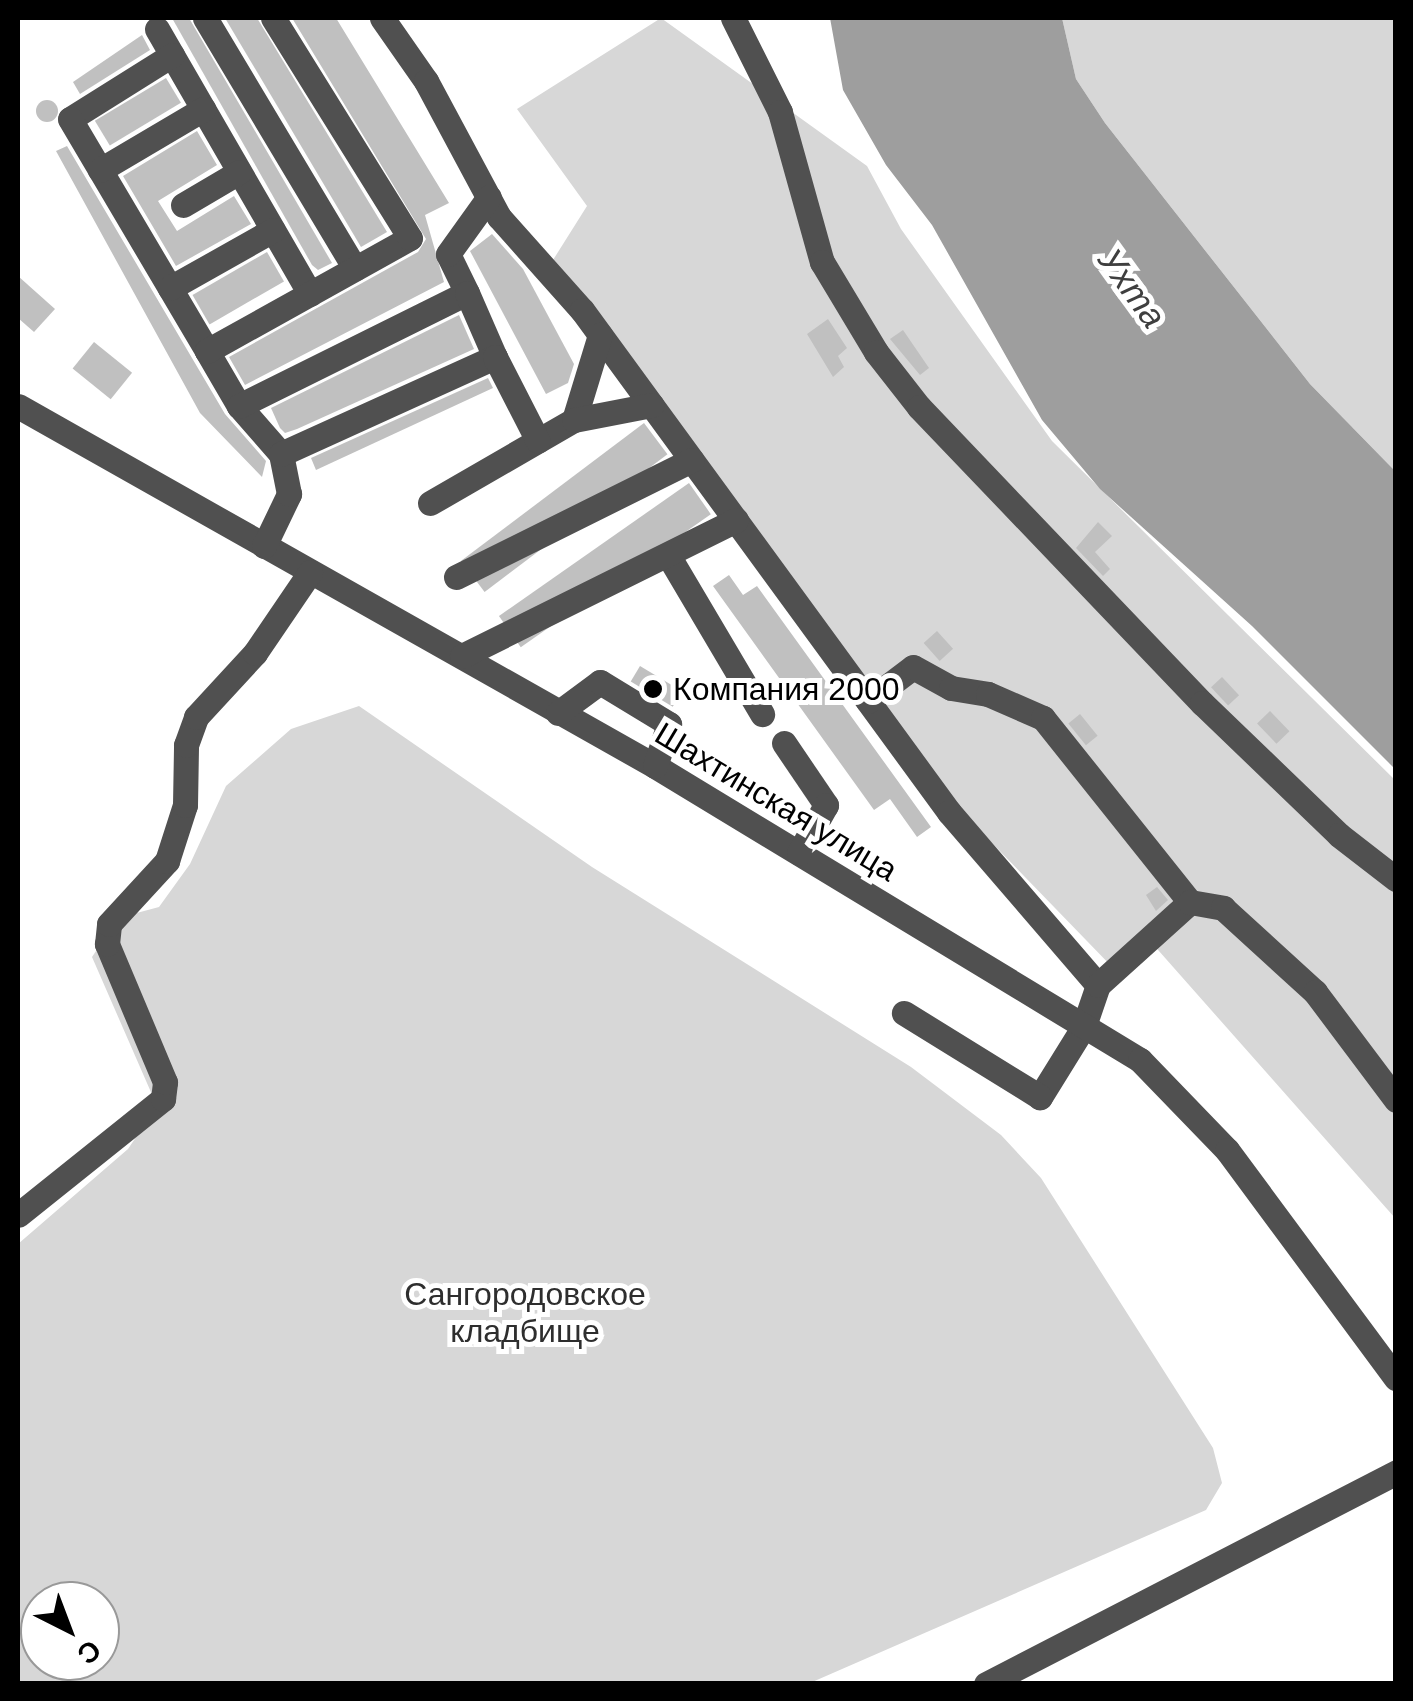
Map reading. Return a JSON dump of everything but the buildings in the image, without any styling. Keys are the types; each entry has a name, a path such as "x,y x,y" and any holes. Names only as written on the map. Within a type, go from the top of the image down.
{"street":[{"path":"205,18 355,269"},
{"path":"207,351 410,238 274,18"},
{"path":"382,18 426,81 488,197 600,334 949,812 1098,985"},
{"path":"733,18 780,112 822,262 876,352 932,421 1202,704 1339,835 1396,879"},
{"path":"157,29 310,294"},
{"path":"172,55 70,120 239,406 281,454 289,494 264,546"},
{"path":"100,170 203,109"},
{"path":"184,205 240,172"},
{"path":"488,197 448,254 538,441"},
{"path":"170,288 273,230"},
{"path":"239,406 467,293"},
{"path":"574,420 600,334"},
{"path":"281,454 496,357"},
{"name":"Шахтинская улица","path":"18,406 655,766 1084,1026 1178,1092 1396,1378"},
{"path":"430,504 574,420 652,406"},
{"path":"456,577 692,460"},
{"path":"462,656 736,520"},
{"path":"668,555 762,714"},
{"path":"18,1216 163,1098 165,1082 107,944 109,924 167,861 185,805 186,745 196,717 255,653 310,572"},
{"path":"868,701 912,667 951,688 988,694 1043,718 1190,902 1223,908 1315,992 1396,1100"},
{"path":"558,712 600,682 668,724 655,766"},
{"path":"784,743 826,805 799,853"},
{"path":"904,1012 1040,1098 1084,1026 1098,985 1190,902"},
{"path":"986,1684 1396,1472"}],"green space":[{"path":"661,18 867,166 901,229 1052,441 1395,780 1395,1218 1151,942 1117,972 961,811 553,260 587,206 517,109"},
{"path":"1062,18 1395,18 1395,471 1310,384 1105,123 1076,79"},
{"name":"Сангородовское кладбище","path":"359,706 592,867 911,1067 1001,1135 1041,1178 1213,1448 1222,1483 1206,1510 810,1683 18,1684 18,1244 128,1149 157,1106 92,957 118,918 159,907 190,864 226,786 291,729"}],"water":[{"name":"Ухта","path":"830,18 1062,18 1076,79 1105,123 1310,384 1395,471 1395,769 1252,626 1100,489 1042,420 932,225 886,165 843,90"}],"place":[{"name":"Компания 2000","path":"653,689"}]}
